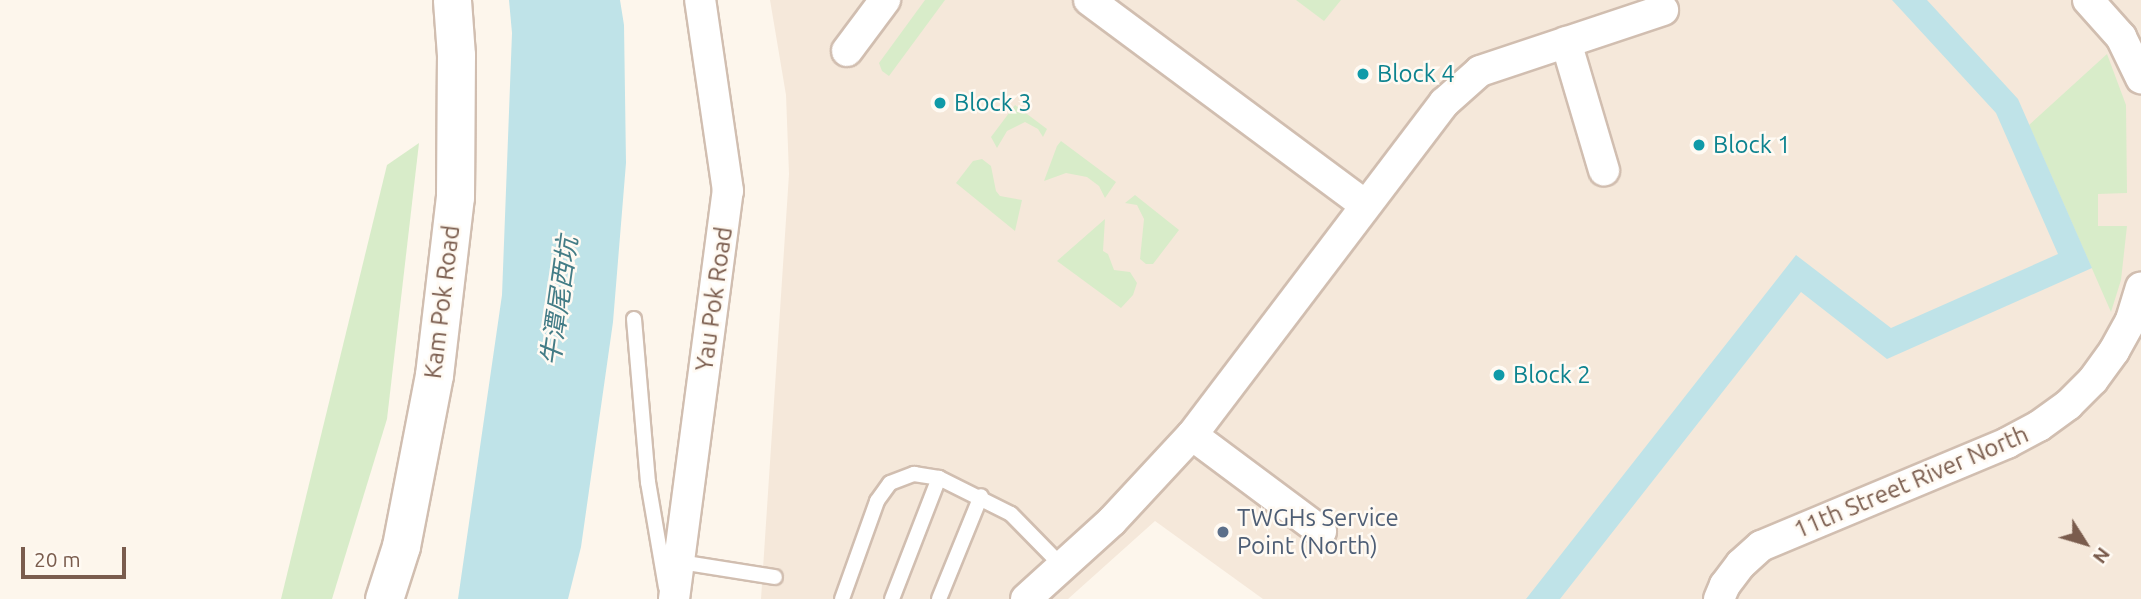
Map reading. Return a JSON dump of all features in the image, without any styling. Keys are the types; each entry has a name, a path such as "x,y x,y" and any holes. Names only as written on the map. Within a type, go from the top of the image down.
{"street":[{"name":"Kam Pok Road","path":"384,599 401,546 433,375 455,197 456,55 452,0"},
{"name":"Yau Pok Road","path":"674,599 728,191 700,0"},
{"path":"847,51 885,0"},
{"path":"1089,0 1365,205"},
{"path":"2088,0 2120,37 2141,78"},
{"path":"1026,599 1112,521 1192,435 1444,103 1480,71 1663,10"},
{"path":"1566,42 1604,170"},
{"name":"11th Street River North","path":"1719,599 1725,585 1741,564 1761,546 2007,443 2058,412 2093,380 2114,351 2131,320 2141,288"},
{"path":"1192,435 1321,531"}],"lane":[{"path":"634,319 649,482 668,599"},
{"path":"842,599 877,501 891,483 914,474 939,478 981,496 1011,514 1062,566"},
{"path":"891,599 939,478"},
{"path":"939,599 981,496"},
{"path":"680,562 775,577"}],"shaded area":[{"path":"770,0 2141,0 2141,599 1263,599 1155,521 1068,599 761,599 789,174 786,95"}],"green space":[{"path":"925,0 945,0 889,76 882,71 879,63"},
{"path":"1296,0 1341,0 1324,21"},
{"path":"2107,54 2126,105 2127,193 2098,194 2098,226 2127,226 2121,280 2111,312 2029,125"},
{"path":"1015,105 1047,129 1043,137 1038,129 1025,122 1007,131 997,148 991,137"},
{"path":"1061,141 1116,182 1105,198 1099,186 1087,177 1066,173 1044,181"},
{"path":"419,143 387,419 332,599 281,599 387,165"},
{"path":"982,159 991,166 996,191 1000,196 1022,200 1015,231 956,183 973,161"},
{"path":"1135,195 1179,230 1153,264 1146,264 1140,259 1144,219 1137,205 1125,203"},
{"path":"1105,219 1103,251 1108,254 1114,270 1130,272 1137,283 1133,295 1121,308 1057,261"}],"water":[{"name":"牛潭尾西坑","path":"509,0 620,0 624,25 626,163 613,322 581,547 568,599 458,599 502,295 512,33"},
{"path":"1892,0 1927,0 2018,99 2092,268 1887,359 1801,292 1560,599 1526,599 1796,255 1891,328 2058,254 1996,113"}],"place":[{"name":"Block 4","path":"1363,74"},
{"name":"Block 3","path":"940,103"},
{"name":"Block 1","path":"1699,145"},
{"name":"Block 2","path":"1499,375"},
{"name":"TWGHs Service Point (North)","path":"1223,532"}]}
